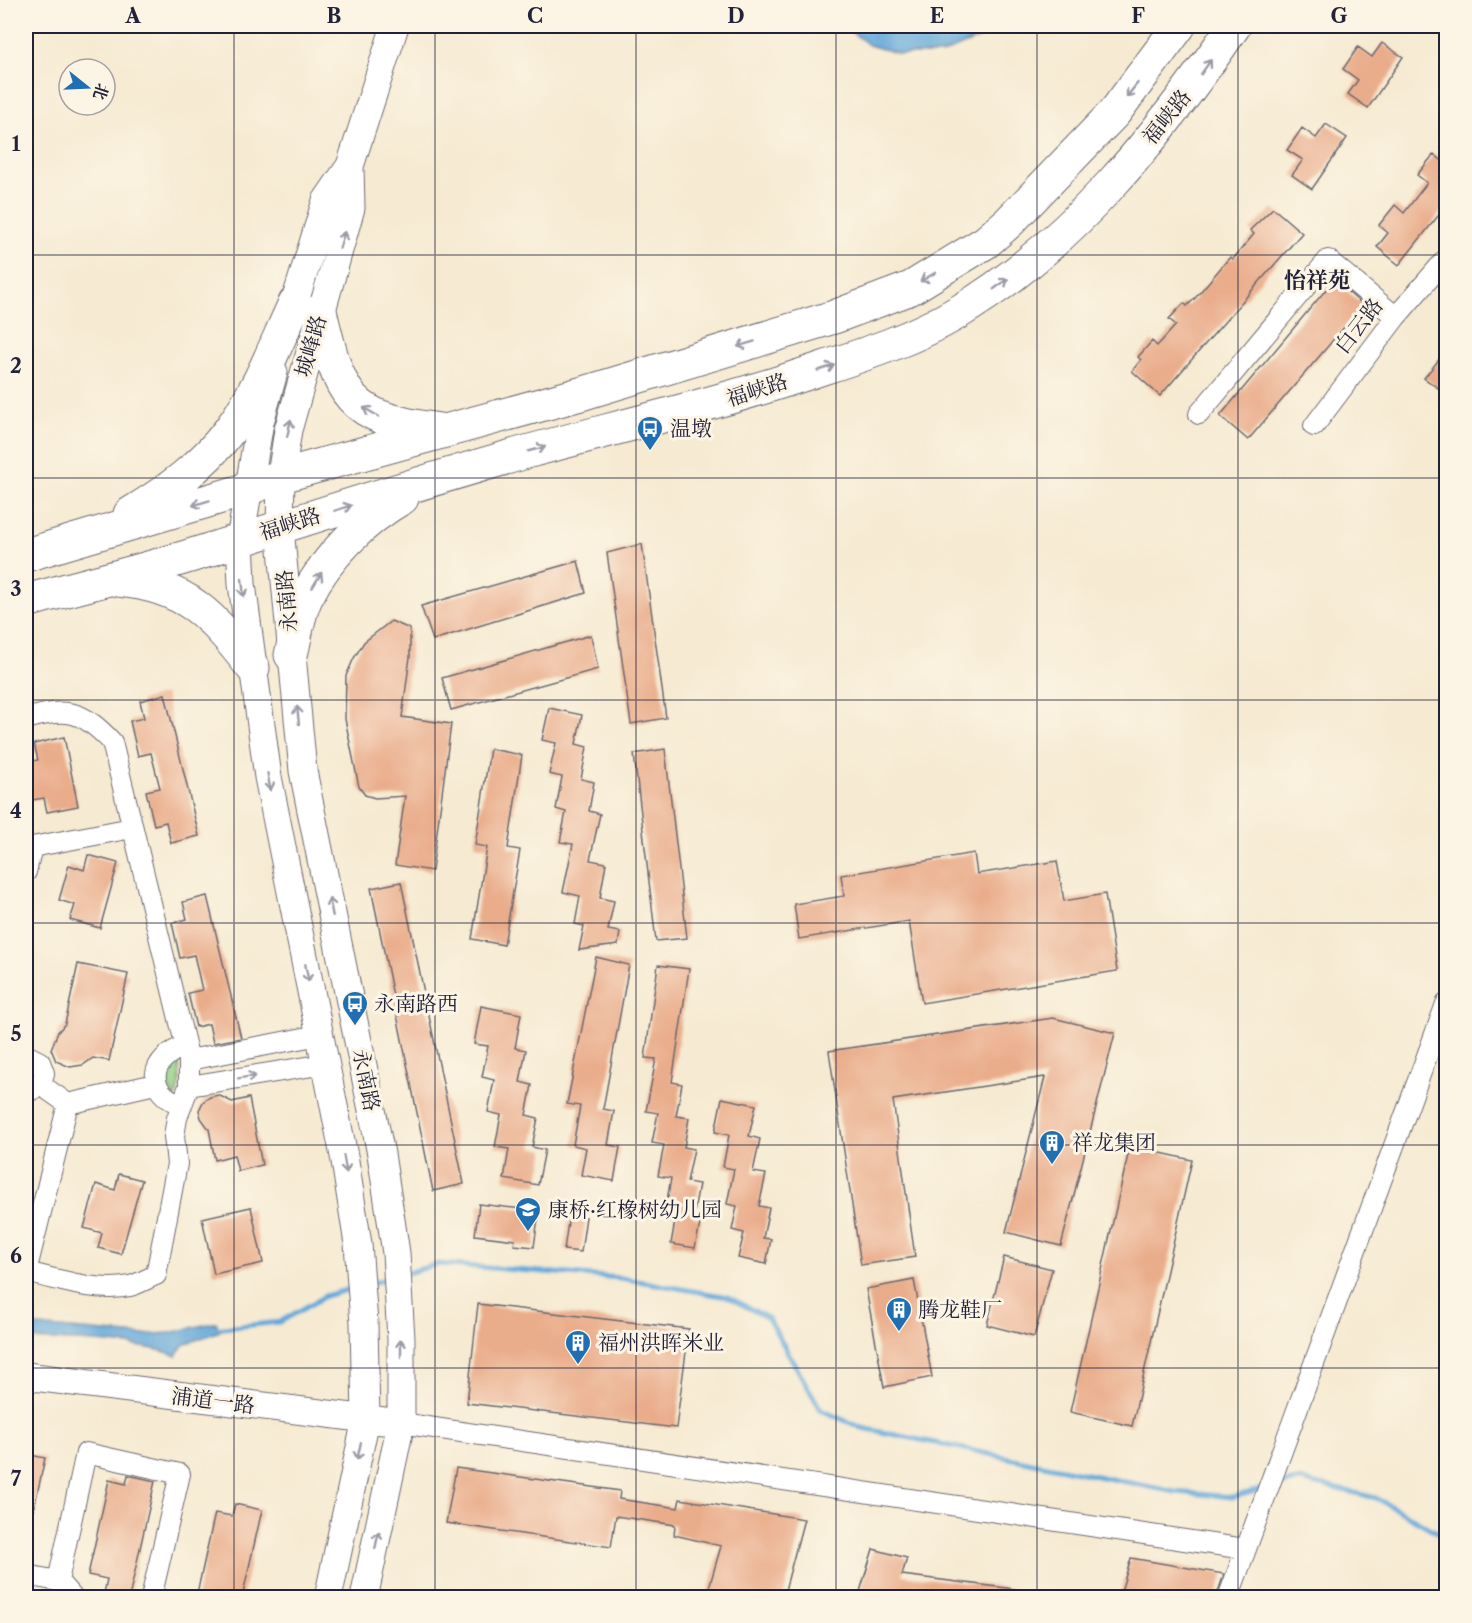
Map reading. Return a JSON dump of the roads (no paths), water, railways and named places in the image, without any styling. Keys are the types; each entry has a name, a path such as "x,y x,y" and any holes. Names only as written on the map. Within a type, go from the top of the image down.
{"highway":[{"name":"福峡路","path":"38,551 248,489 281,476 483,421 834,317 911,288 986,242 1009,222 1115,112 1179,26"},
{"name":"福峡路","path":"26,602 280,528 440,476 751,393 902,341 958,313 1035,259 1085,212 1168,117 1234,26"},
{"path":"308,307 344,390 359,405 382,418 447,431"},
{"path":"99,533 148,503 190,472 229,432 308,307"},
{"path":"483,421 495,461"},
{"path":"291,655 306,598 322,571 361,528 392,504 440,476"},
{"path":"38,551 62,591"},
{"path":"104,579 141,582 193,602 220,626 253,668"}],"main road":[{"name":"城峰路","path":"328,1598 366,1419 361,1269 345,1161 268,777 253,668 240,540 260,422 277,360 308,307 351,208 350,166 395,26"},
{"name":"城峰路","path":"280,528 281,476 288,430 304,367 308,307"},
{"path":"277,360 304,367"},
{"name":"永南路","path":"280,528 303,771 381,1154 396,1253 401,1423 364,1598"},
{"name":"浦道一路","path":"26,1376 401,1423"}],"street":[{"name":"白云路","path":"1314,426 1396,317 1446,259"},
{"path":"1199,414 1328,260 1396,317"},
{"path":"26,719 54,711 76,715 96,725 112,742 187,1053 189,1086 174,1136 177,1164 156,1275 131,1286 84,1284 26,1272 68,1104"},
{"path":"26,872 29,848 132,828"},
{"path":"1228,1598 1446,1004"},
{"path":"182,1105 165,1097 155,1084 159,1062 172,1050 187,1053 319,1035"},
{"path":"26,1055 35,1058 43,1067 33,1089 68,1104 155,1084"},
{"path":"189,1086 325,1064"},
{"path":"401,1423 1245,1549"},
{"path":"58,1581 86,1454 180,1474 151,1598"},
{"path":"26,1575 58,1581 73,1598"}],"water":[{"path":"844,26 883,26 899,29 1007,26 942,54 900,54 869,45"},
{"path":"216,1322 220,1331 183,1345 176,1356 145,1347 26,1339 26,1325 140,1335 169,1333"}],"waterway":[{"path":"404,1274 438,1264 621,1278 728,1297 768,1318 821,1410 862,1428 1175,1492 1233,1497 1263,1489"},
{"path":"369,1284 389,1278"},
{"path":"213,1329 280,1322 325,1296 354,1288"},
{"path":"1275,1486 1300,1480 1376,1498 1446,1537"}],"place":[{"name":"温墩","path":"650,452"},
{"name":"永南路西","path":"355,1027"},
{"name":"祥龙集团","path":"1052,1166"},
{"name":"康桥·红橡树幼儿园","path":"528,1233"},
{"name":"腾龙鞋厂","path":"899,1333"},
{"name":"福州洪晖米业","path":"578,1366"}],"district":[{"name":"怡祥苑","path":"1317,280"}]}
